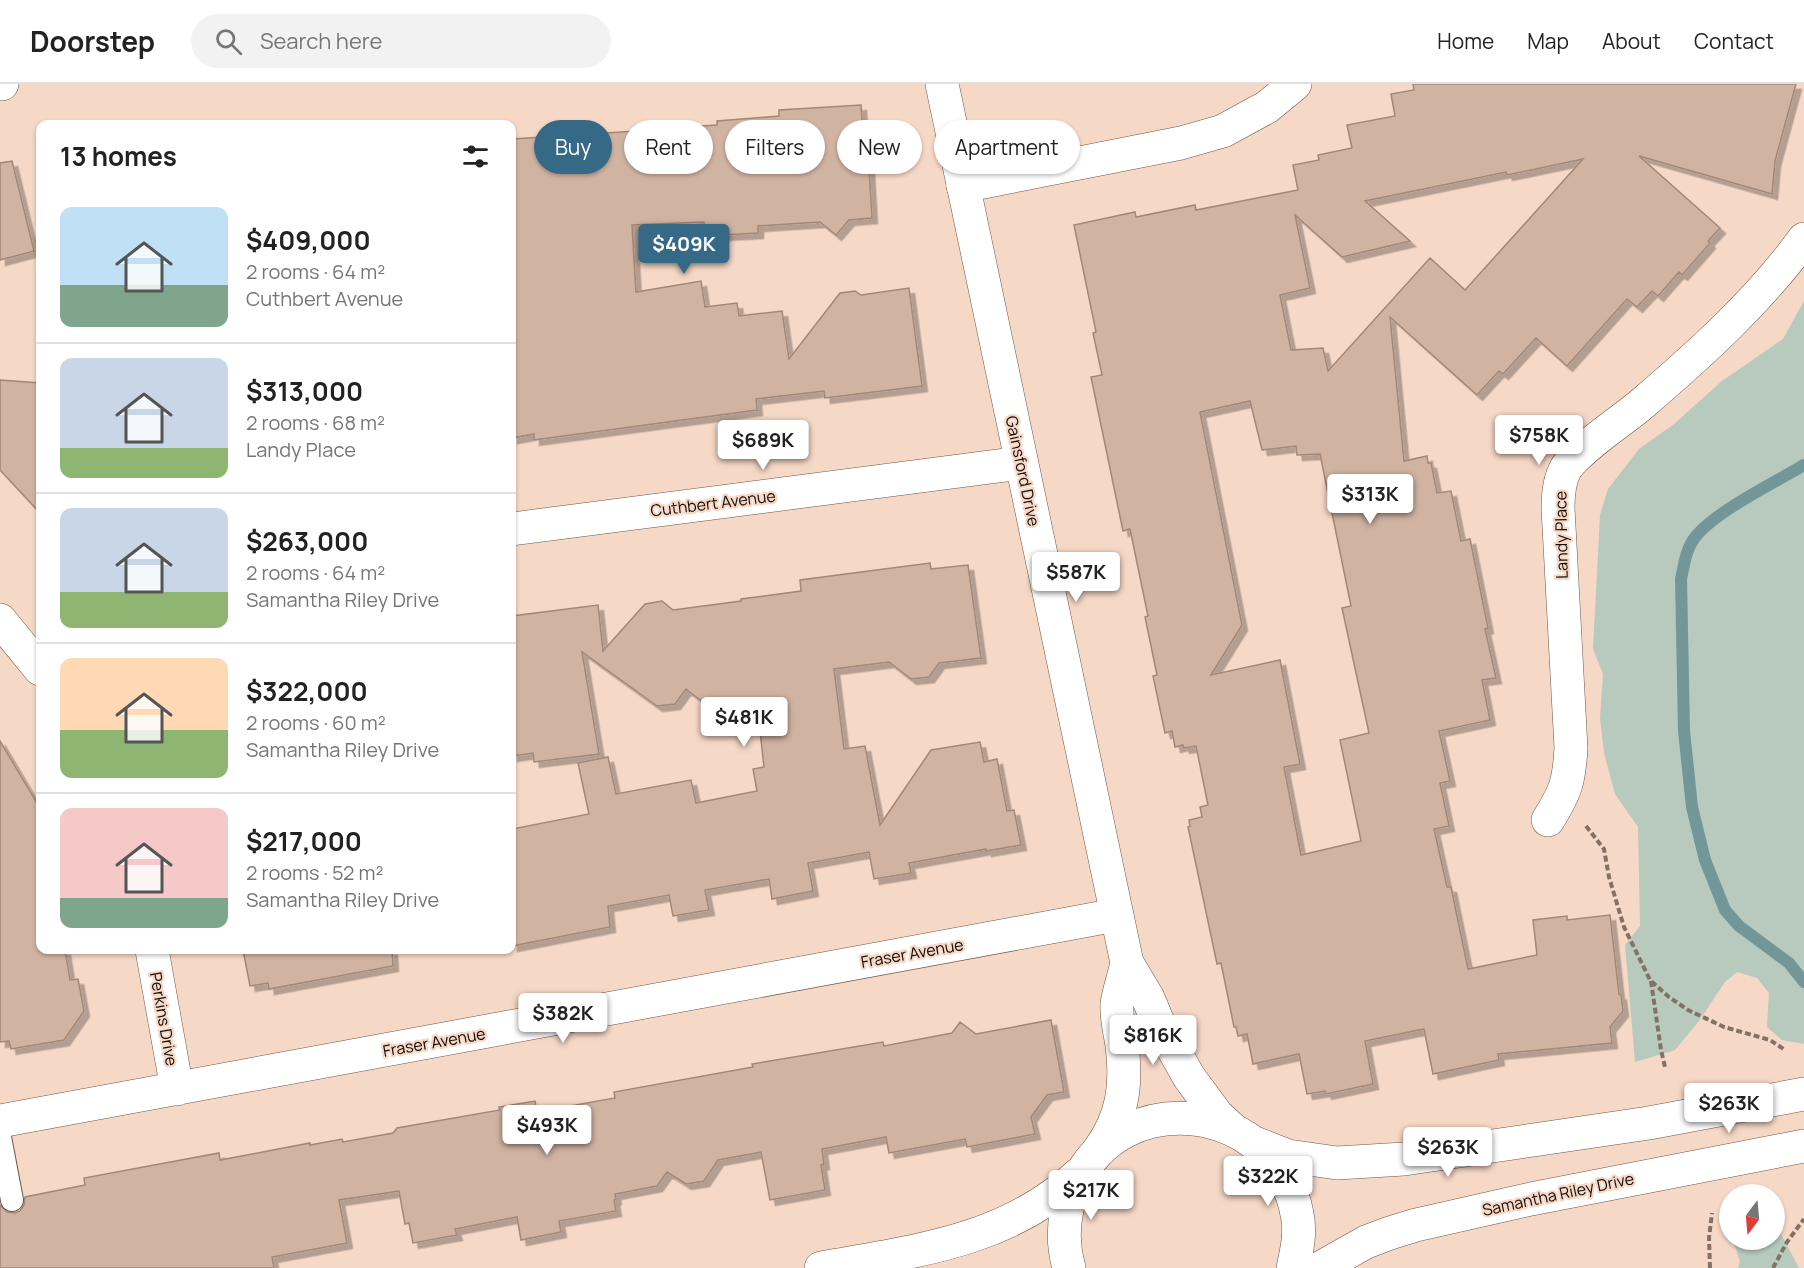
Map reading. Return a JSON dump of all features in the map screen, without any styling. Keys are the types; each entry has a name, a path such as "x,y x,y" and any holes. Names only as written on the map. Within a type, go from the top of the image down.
{"street":[{"name":"Gainsford Drive","path":"942,84 1127,963 1189,1077 1217,1115 1275,1163 1289,1187 1297,1215 1298,1243 1293,1268"},
{"path":"963,186 1181,143 1223,131 1267,107 1294,84"},
{"name":"Landy Place","path":"1554,809 1569,777 1571,748 1558,508 1561,479 1576,458 1644,402 1732,322 1761,293 1804,239"},
{"name":"Cuthbert Avenue","path":"516,528 1021,463"},
{"path":"0,620 36,664"},
{"name":"Fraser Avenue","path":"0,1121 1116,915"},
{"name":"Perkins Drive","path":"153,954 177,1089"},
{"name":"Gainsford Drive","path":"1090,1161 1110,1135 1122,1101 1123,1054 1117,1005 1127,963"},
{"path":"821,1268 973,1237 1045,1202 1121,1133 1148,1122 1175,1117 1204,1119 1288,1156 1337,1163 1404,1159 1649,1123 1804,1094"},
{"name":"Samantha Riley Drive","path":"1320,1268 1366,1242 1416,1225 1531,1199 1804,1146"},
{"path":"1070,1268 1065,1254 1064,1225 1069,1197 1090,1161"}],"lane":[{"path":"0,1137 12,1200"}],"path":[{"path":"1554,809 1599,841 1604,849 1609,877 1624,927 1650,980 1665,1068"},
{"path":"1650,980 1688,1010 1724,1027 1770,1040 1785,1050"},
{"path":"1710,1268 1709,1238 1712,1213"},
{"path":"1773,1268 1787,1242 1804,1219"}],"green space":[{"path":"1804,301 1804,1044 1782,1040 1767,1027 1769,993 1757,978 1737,972 1725,982 1699,1021 1675,1050 1635,1062 1625,945 1640,926 1638,827 1615,794 1604,753 1600,718 1603,674 1593,649 1600,515 1608,489 1639,449 1674,424 1722,381 1783,339"},
{"path":"1785,1241 1799,1268 1738,1268 1740,1262 1736,1250 1785,1250"}],"building":[{"path":"1413,84 1796,84 1775,161 1772,194 1639,156 1720,228 1682,275 1679,272 1658,296 1652,291 1637,307 1627,299 1567,366 1536,338 1503,374 1499,371 1477,395 1390,317 1404,461 1427,456 1428,463 1431,463 1437,493 1451,491 1461,541 1470,539 1488,628 1485,629 1496,678 1482,680 1490,720 1439,731 1450,781 1440,783 1449,826 1434,829 1447,887 1451,887 1468,969 1537,955 1533,920 1567,916 1567,920 1610,915 1623,1011 1610,1027 1612,1043 1498,1054 1499,1060 1433,1074 1424,1029 1365,1041 1373,1084 1326,1094 1325,1091 1307,1094 1299,1054 1253,1064 1247,1034 1238,1036 1236,1027 1234,1027 1221,963 1217,964 1188,827 1190,826 1189,820 1202,817 1200,807 1208,805 1196,746 1175,747 1172,731 1165,733 1153,676 1157,675 1145,617 1148,616 1130,529 1123,531 1091,377 1102,375 1093,333 1096,332 1074,225 1135,212 1136,217 1195,205 1196,210 1298,190 1293,165 1319,160 1318,155 1352,148 1347,125 1395,116 1391,94 1414,90","holes":["1583,159 1465,290 1430,258 1328,371 1323,348 1291,350 1280,295 1310,288 1295,215 1342,257 1410,241 1365,201 1506,172 1507,175","1250,401 1262,450 1296,446 1297,455 1320,454 1351,606 1342,608 1369,733 1340,740 1361,841 1301,855 1284,767 1300,764 1280,660 1211,675 1242,625 1200,412"]},
{"path":"861,105 862,120 837,120 837,174 869,174 872,218 849,220 836,235 820,222 758,226 758,233 704,236 704,222 632,225 636,292 701,281 705,307 737,303 739,316 782,311 789,359 840,293 855,291 861,295 909,288 922,386 825,398 824,391 756,399 757,410 534,440 534,434 516,437 516,139 534,138 534,174 612,174 612,133 624,132 624,174 713,174 713,125 717,125 717,121 725,120 725,174 825,174 825,120 729,120 779,116 779,110"},
{"path":"12,161 34,251 0,260 0,163"},
{"path":"0,380 36,383 36,509 0,470"},
{"path":"930,563 931,569 968,565 981,658 939,663 929,677 911,679 889,662 834,669 844,749 865,746 880,825 931,750 980,742 984,762 997,759 1007,811 1014,810 1021,845 909,863 911,873 874,879 869,852 808,863 813,891 772,899 769,879 705,890 709,910 673,916 669,895 608,906 610,927 516,945 516,828 589,814 578,763 608,757 616,794 691,780 696,803 757,791 753,769 764,767 757,704 754,704 754,701 709,707 686,689 675,704 657,706 582,652 599,754 534,762 533,753 516,755 516,615 598,605 603,651 645,604 662,601 673,610 741,601 741,599 801,591 800,580"},
{"path":"0,741 36,801 36,954 66,954 70,980 78,979 84,1011 64,1040 11,1049 9,1041 0,1042"},
{"path":"244,954 392,954 393,966 269,989 268,983 250,986"},
{"path":"1051,1020 1064,1092 1047,1095 1031,1117 1035,1134 967,1147 965,1139 889,1153 886,1137 822,1149 824,1164 821,1165 825,1190 770,1200 761,1152 718,1160 704,1181 686,1184 667,1172 657,1186 615,1194 616,1211 559,1221 561,1232 521,1240 517,1217 455,1229 457,1235 413,1243 409,1223 405,1224 399,1191 339,1200 347,1243 272,1257 274,1268 0,1268 0,1205 7,1212 15,1213 20,1211 24,1205 25,1197 85,1185 84,1178 219,1153 220,1160 310,1143 310,1145 342,1139 343,1142 393,1133 397,1128 500,1110 499,1107 535,1101 537,1112 615,1098 614,1092 753,1067 752,1064 883,1042 884,1046 952,1033 960,1022 976,1034"}],"waterway":[{"path":"1804,465 1732,507 1706,526 1690,546 1681,579 1684,731 1692,807 1705,860 1725,910 1739,926 1789,963 1804,982"}]}
